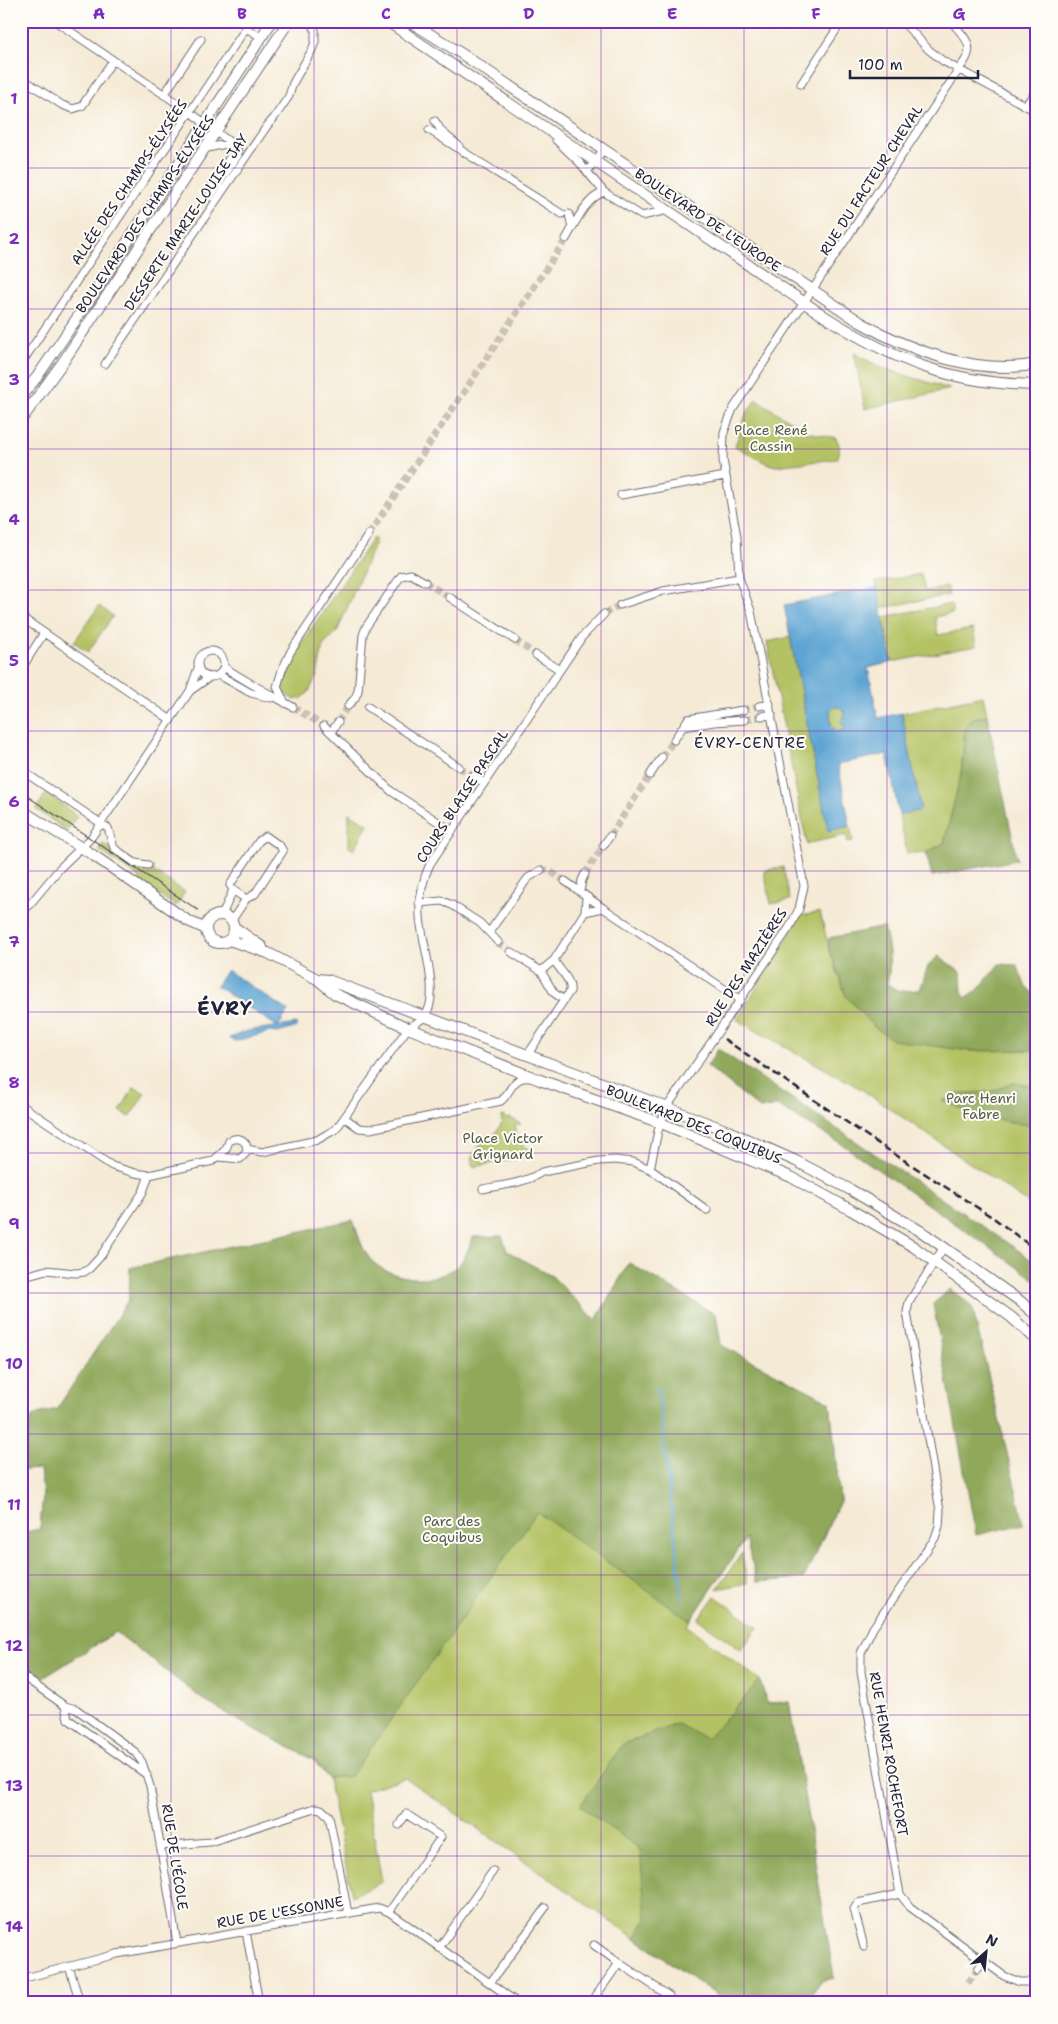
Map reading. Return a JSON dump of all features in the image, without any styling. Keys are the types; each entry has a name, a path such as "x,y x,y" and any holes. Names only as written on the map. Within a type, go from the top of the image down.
{"main road":[{"name":"BOULEVARD DES CHAMPS-ÉLYSÉES","path":"23,391 36,377 96,290 272,21"},
{"name":"BOULEVARD DES CHAMPS-ÉLYSÉES","path":"21,420 63,362 289,21"},
{"name":"BOULEVARD DE L'EUROPE","path":"387,21 854,335 912,363 962,378 1037,385"},
{"name":"BOULEVARD DE L'EUROPE","path":"409,21 860,322 889,339 916,350 977,364 997,366 1037,364"},
{"path":"21,810 80,847 188,921 206,929"},
{"path":"222,915 233,923 232,936 229,940 217,943 209,937 206,929 212,917 222,915"},
{"name":"BOULEVARD DES COQUIBUS","path":"233,923 268,953"},
{"name":"BOULEVARD DES COQUIBUS","path":"229,940 268,953 316,979 335,994 408,1028 540,1080 661,1123 791,1177 851,1210 934,1261 1011,1317 1037,1340"},
{"name":"BOULEVARD DES COQUIBUS","path":"316,979 328,980 528,1054 728,1131 796,1161 851,1190 922,1232 1020,1301 1037,1316"}],"street":[{"path":"55,21 205,122 235,146 238,151 236,158 210,197"},
{"name":"DESSERTE MARIE-LOUISE JAY","path":"105,364 266,126 289,96 293,82 312,50 314,30 311,21"},
{"path":"801,84 842,21"},
{"path":"902,21 929,50 958,71 1037,112"},
{"name":"RUE DU FACTEUR CHEVAL","path":"805,302 970,52 969,46 951,21"},
{"name":"ALLÉE DES CHAMPS-ÉLYSÉES","path":"21,364 246,28 261,37"},
{"path":"164,95 201,39"},
{"path":"24,81 62,105 73,109 82,106 113,60"},
{"path":"1025,106 1037,90"},
{"path":"435,121 442,132 457,143 463,151"},
{"path":"544,127 604,192 642,216 668,210"},
{"path":"429,130 565,214 572,228"},
{"path":"203,149 226,144 232,148 233,152 211,187 211,208"},
{"path":"587,172 603,150"},
{"path":"566,239 586,206 596,195 604,192"},
{"name":"RUE DES MAZIÈRES","path":"650,1169 661,1123 667,1107 795,919 802,899 804,886 752,611 739,578 737,537 725,476 722,440 729,417 805,302"},
{"path":"23,391 36,398"},
{"path":"621,495 725,476"},
{"path":"262,694 272,686 291,651 369,534"},
{"path":"348,706 355,698 360,681 363,635 366,627 401,576 411,574 425,582"},
{"path":"620,605 663,591 739,578"},
{"path":"449,597 515,640"},
{"name":"COURS BLAISE PASCAL","path":"424,1016 432,993 432,983 422,932 420,903 421,889 427,870 588,628 604,614"},
{"path":"21,617 171,720"},
{"path":"21,668 44,634"},
{"path":"21,915 80,847 91,838 101,824 190,691 200,657 209,651 216,652 221,656 224,666 262,694"},
{"path":"536,655 560,670"},
{"path":"219,675 224,666"},
{"path":"198,668 203,674 210,677"},
{"path":"282,670 277,687 285,703"},
{"path":"190,691 210,677 219,675 251,694 262,694 276,698 293,707"},
{"path":"355,698 459,767"},
{"path":"759,706 770,704"},
{"path":"674,740 688,719 743,710"},
{"path":"760,716 772,714"},
{"path":"682,728 714,722 745,720"},
{"path":"331,732 338,722"},
{"path":"324,726 386,788 452,831"},
{"path":"650,775 662,757"},
{"path":"21,770 108,828 114,848 136,863 148,865"},
{"path":"473,776 484,783"},
{"path":"233,923 246,899 255,894 283,851 280,846 266,836 258,841 230,885 233,890 246,899"},
{"path":"603,846 610,836"},
{"path":"490,932 528,878 542,870"},
{"path":"540,971 554,960 585,912 582,880 585,874"},
{"path":"565,881 741,1000"},
{"path":"222,915 233,890"},
{"path":"420,903 446,902 480,923 490,932 492,938 498,942"},
{"path":"585,912 603,908"},
{"path":"511,952 540,971 554,993 564,1000"},
{"path":"528,1054 564,1000 571,986 554,960"},
{"path":"247,1149 262,1152 316,1140 336,1130 408,1028 424,1016"},
{"path":"345,1118 359,1128 370,1129 501,1101 506,1097 517,1080 523,1078 540,1080"},
{"path":"21,1105 112,1166 121,1170 149,1175 213,1161 226,1149 229,1141 238,1138 245,1142 247,1149 245,1155 240,1159 218,1157"},
{"path":"226,1149 230,1157"},
{"path":"483,1189 533,1178 542,1172 599,1161 615,1160 633,1162 650,1169 707,1210"},
{"path":"21,1277 46,1270 84,1272 100,1257 114,1237 138,1200 149,1175"},
{"name":"RUE HENRI ROCHEFORT","path":"900,1894 861,1672 861,1653 873,1628 935,1538 940,1526 940,1512 907,1312 908,1302 944,1247"},
{"name":"RUE DE L'ÉCOLE","path":"21,1675 65,1706 76,1709 135,1752 142,1762 148,1776 177,1943"},
{"name":"RUE DE L'ÉCOLE","path":"65,1706 68,1719 148,1776"},
{"path":"160,1846 210,1842 315,1808 321,1809 329,1816 348,1913"},
{"path":"399,1825 406,1814 441,1837 389,1912 518,2003"},
{"path":"439,1948 493,1871"},
{"path":"864,1947 854,1909 858,1903 900,1894 910,1907 1004,1976 1020,1982 1037,1982"},
{"name":"RUE DE L'ESSONNE","path":"21,1978 117,1954 177,1943 379,1908 389,1912"},
{"path":"490,1983 545,1908"},
{"path":"246,1931 259,2003"},
{"path":"594,1945 669,1996"},
{"path":"978,1969 984,1962"},
{"path":"591,2003 619,1963"},
{"path":"69,1966 80,2003"}],"green space":[{"path":"854,353 882,368 950,389 865,409"},
{"name":"Place René Cassin","path":"756,399 807,432 836,438 840,448 837,459 775,466 735,446 746,414"},
{"path":"373,538 376,540 337,632 323,646 317,676 308,693 302,698 294,700 285,694 284,688 286,672 290,662"},
{"path":"921,574 925,591 947,587 949,595 881,608 876,582"},
{"path":"951,604 953,613 935,617 938,635 973,629 976,646 892,662 883,617"},
{"path":"99,606 113,616 88,652 74,642"},
{"path":"790,637 828,830 850,826 853,841 848,842 846,835 807,845 767,642"},
{"path":"983,696 987,715 971,719 965,728 961,775 944,843 926,853 907,853 899,815 921,810 902,713"},
{"path":"834,707 839,707 844,711 843,721 846,726 844,730 836,731 831,725 830,711"},
{"path":"987,715 1017,860 932,876 926,853 944,843 961,775 965,728 971,719"},
{"path":"46,793 77,816 67,831 36,809"},
{"path":"349,813 368,824 354,850 349,847"},
{"path":"103,844 138,866 147,867 185,892 176,906 143,885 135,874 99,850"},
{"path":"783,867 790,900 771,904 764,871"},
{"name":"Parc Henri Fabre","path":"820,912 829,948 846,996 969,1051 1037,1050 1037,1209 861,1089 737,1020 801,916"},
{"path":"884,927 889,956 887,984 899,991 920,990 928,966 938,956 961,972 962,991 965,998 978,990 999,964 1017,965 1025,985 1033,993 1037,993 1037,1050 969,1051 892,1040 872,1025 846,996 829,948 829,938"},
{"path":"718,1049 1037,1264 1037,1281 840,1143 777,1106 760,1109 707,1066"},
{"path":"1013,1083 1037,1087 1037,1127 980,1116 942,1101 960,1093 990,1092"},
{"path":"134,1087 145,1093 130,1117 120,1111"},
{"name":"Place Victor Grignard","path":"504,1116 505,1119 511,1118 521,1124 515,1125 518,1142 534,1152 530,1156 473,1167 471,1159 486,1136 494,1135 502,1123 501,1117"},
{"name":"Parc des Coquibus","path":"353,1220 363,1248 373,1262 391,1273 414,1278 437,1276 447,1273 456,1267 464,1257 473,1237 502,1236 507,1251 553,1277 596,1320 629,1263 716,1315 721,1345 830,1402 840,1501 804,1578 757,1582 746,1538 687,1626 760,1680 767,1703 789,1702 834,1978 821,1981 805,2003 728,2003 405,1778 366,1790 382,1882 352,1896 328,1778 314,1760 205,1701 116,1632 40,1680 21,1666 21,1646 28,1643 21,1613 21,1533 40,1529 43,1495 40,1469 24,1470 21,1435 34,1415 57,1409 129,1299 130,1268"},
{"name":"Parc des Coquibus","path":"353,1220 363,1248 373,1262 391,1273 414,1278 437,1276 447,1273 456,1267 464,1257 473,1237 502,1236 507,1251 553,1277 596,1320 629,1263 716,1315 721,1345 830,1402 840,1501 804,1578 757,1582 746,1538 690,1621 537,1512 351,1776 328,1778 314,1760 205,1701 116,1632 40,1680 21,1666 21,1646 28,1643 21,1613 21,1533 40,1529 43,1495 40,1469 24,1470 21,1435 34,1415 57,1409 129,1299 130,1268"},
{"path":"950,1289 972,1306 1024,1524 976,1535 933,1304"},
{"path":"742,1553 747,1583 717,1589"},
{"path":"715,1596 758,1627 741,1650 698,1619"},
{"path":"760,1680 767,1703 789,1702 834,1978 821,1981 805,2003 728,2003 635,1938 646,1920 640,1849 580,1806 623,1744 677,1724 707,1739"}],"water":[{"path":"877,587 892,662 868,668 878,718 902,713 921,810 899,815 887,754 838,764 850,826 828,831 784,605","holes":["834,707 839,707 844,711 844,719 840,724 846,726 844,730 836,731 831,725 830,711"]},
{"path":"227,970 288,1011 278,1027 216,986"},
{"path":"296,1024 297,1027 278,1033 270,1032 235,1041 229,1038 244,1032"}],"waterway":[{"path":"658,1388 682,1599"}],"tunnel":[{"path":"369,534 566,239"},
{"path":"425,582 449,597"},
{"path":"604,614 620,605"},
{"path":"515,640 536,655"},
{"path":"338,722 348,706"},
{"path":"743,710 759,706"},
{"path":"293,707 324,726"},
{"path":"745,720 761,716"},
{"path":"662,757 674,740"},
{"path":"459,767 473,776"},
{"path":"610,836 650,775"},
{"path":"585,874 603,846"},
{"path":"541,870 548,870 565,881"},
{"path":"498,942 511,952"},
{"path":"968,1983 978,1969"}],"tram line":[{"path":"21,792 198,910"}],"railway":[{"path":"724,1039 879,1144 995,1219 1037,1251"}],"district":[{"name":"ÉVRY-CENTRE","path":"750,743"},
{"name":"ÉVRY","path":"225,1008"}]}
